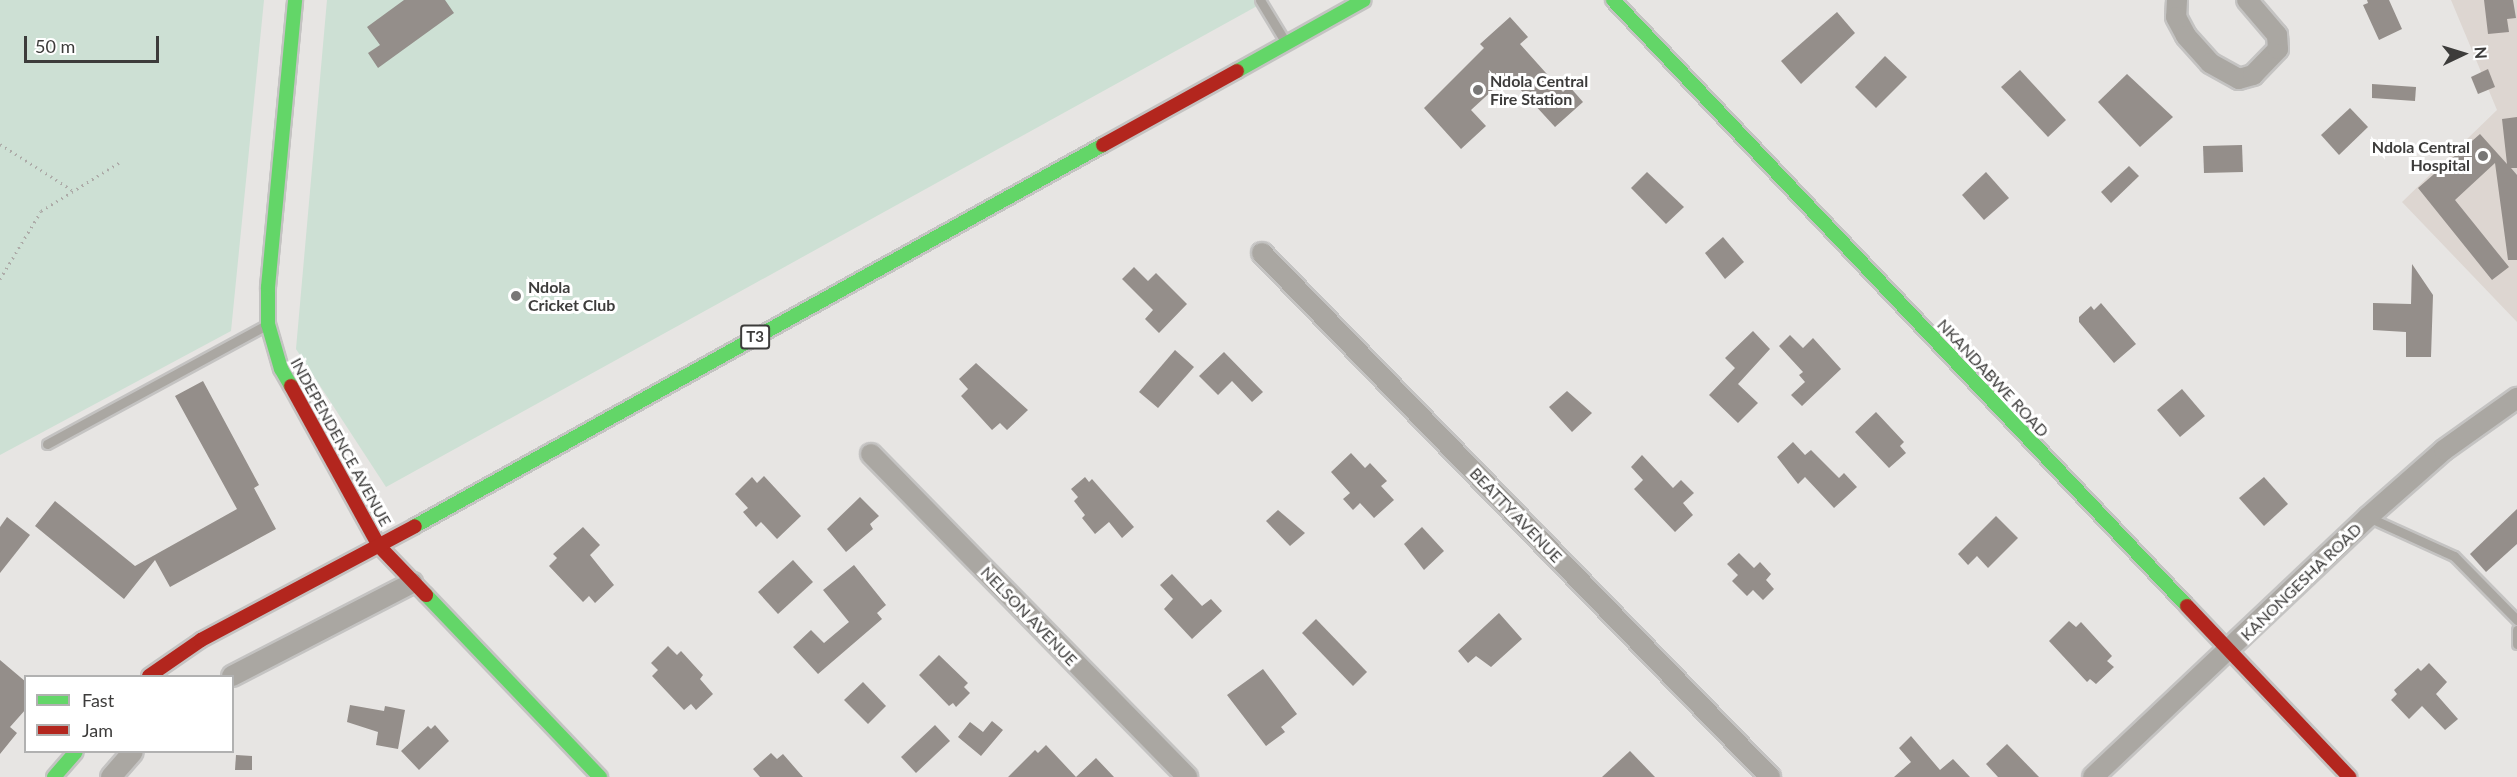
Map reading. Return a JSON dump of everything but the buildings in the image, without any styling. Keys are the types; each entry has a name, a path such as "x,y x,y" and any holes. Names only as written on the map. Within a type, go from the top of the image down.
{"main road":[{"name":"INDEPENDENCE AVENUE","path":"295,0 269,265 268,324 281,369 379,546 600,777"},
{"name":"T3","path":"150,675 201,640 379,546 1364,0"},
{"name":"NKANDABWE ROAD","path":"1613,0 2349,777"},
{"path":"54,777 75,753"}],"street":[{"path":"2177,0 2176,17 2186,36 2210,63 2239,79 2253,75 2278,49 2277,35 2247,0"},
{"name":"BEATTY AVENUE","path":"1262,253 1770,777"},
{"name":"KANONGESHA ROAD","path":"2093,777 2229,652 2368,517 2444,450 2517,398"},
{"name":"NELSON AVENUE","path":"871,454 1187,777"},
{"path":"234,675 412,583"},
{"path":"111,777 132,753"}],"lane":[{"path":"1260,0 1286,43"},
{"path":"47,444 268,324"},
{"path":"2368,517 2454,556 2517,620"},
{"path":"2517,630 2517,644"}],"path":[{"path":"0,144 72,190"},
{"path":"0,279 41,210 120,162"}],"shaded area":[{"name":"Ndola Central Hospital","path":"2451,0 2517,0 2517,322 2402,202 2497,110"}],"green space":[{"path":"0,0 264,0 231,331 0,455"},
{"name":"Ndola Cricket Club","path":"327,0 1268,0 386,487 296,349"}],"traffic: fast":[{"path":"291,386 281,369 268,324 268,287 295,0"},
{"path":"1237,71 1364,0"},
{"path":"1613,0 2187,606"},
{"path":"415,526 1103,145"},
{"path":"426,595 600,777"},
{"path":"54,777 75,753"}],"traffic: jam":[{"path":"1103,145 1237,71"},
{"path":"291,386 379,546 426,595"},
{"path":"150,675 201,640 415,526"},
{"path":"2187,606 2349,777"}],"place":[{"name":"Ndola Central Fire Station","path":"1478,90"},
{"name":"Ndola Central Hospital","path":"2483,156"},
{"name":"Ndola Cricket Club","path":"516,296"}]}
